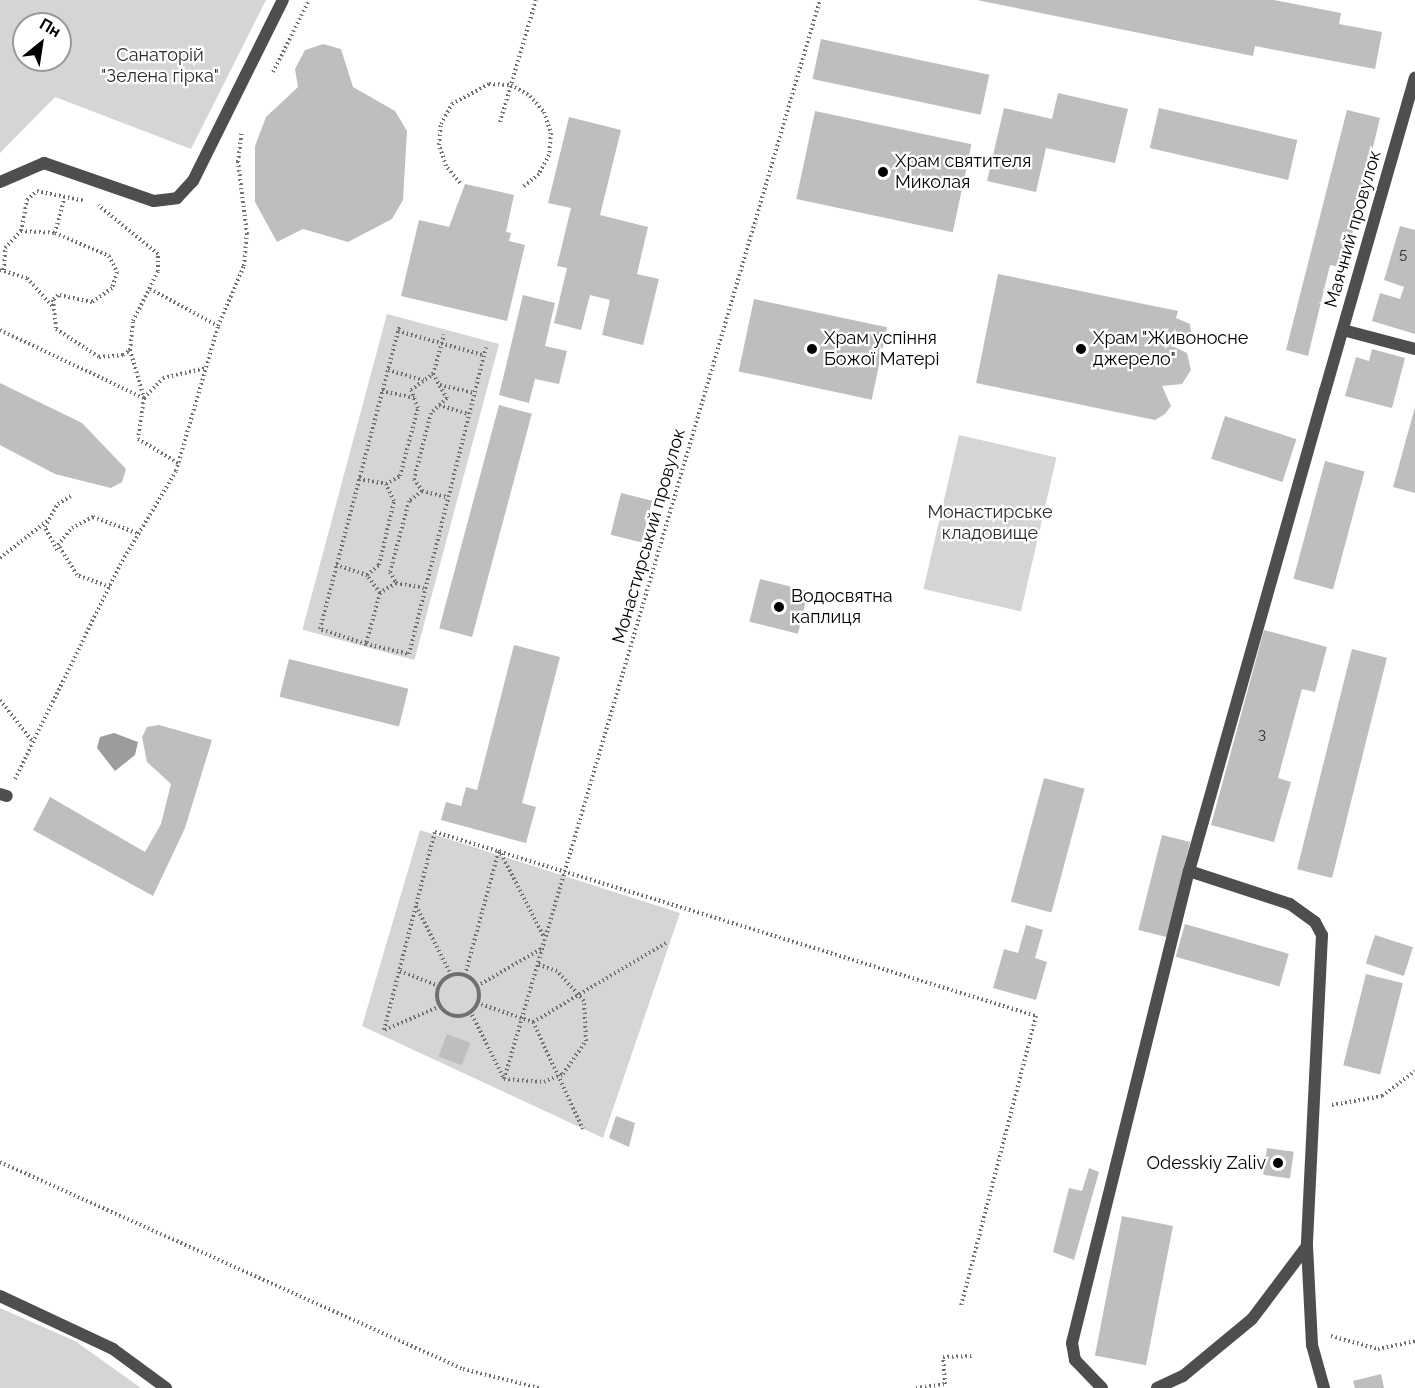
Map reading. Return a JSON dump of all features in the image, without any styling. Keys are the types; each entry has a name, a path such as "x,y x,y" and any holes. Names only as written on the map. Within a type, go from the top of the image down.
{"street":[{"path":"0,182 44,163 154,201 177,198 193,181 283,0"},
{"name":"Маячний провулок","path":"1101,1388 1075,1360 1072,1343 1189,871 1415,78"},
{"path":"1342,330 1415,350"},
{"path":"1189,871 1290,904 1315,922 1324,951 1307,1246 1310,1318 1324,1388"},
{"path":"1157,1388 1182,1376 1252,1319 1307,1246"},
{"path":"0,1296 113,1348 166,1388"}],"path":[{"path":"265,84 309,0"},
{"path":"500,122 536,0"},
{"name":"Монастирський провулок","path":"504,1079 820,0"},
{"path":"460,183 439,145 441,124 452,104 489,84 511,85 537,104 550,133 549,155 539,174 522,188"},
{"path":"3,795 33,742 110,587 178,463 218,326 247,249 238,162 246,121"},
{"path":"54,307 27,278 2,270 5,248 21,231 32,194 43,192 64,200 100,206 153,247 159,261 150,290 134,321 130,350 144,398 138,439 178,463"},
{"path":"55,233 64,200"},
{"path":"21,231 55,233 109,256 117,272 112,288 100,300 65,294 53,300 56,329 82,350 112,359 130,350"},
{"path":"150,290 218,326"},
{"path":"400,324 320,629 366,644 409,654 446,497 486,348"},
{"path":"0,330 144,398"},
{"path":"398,331 483,355"},
{"path":"359,479 386,484 400,476 418,408 411,390 433,374 444,335"},
{"path":"144,398 163,378 206,368"},
{"path":"388,370 424,380"},
{"path":"433,374 447,398 431,413 414,479 422,491 446,497"},
{"path":"440,385 474,393"},
{"path":"382,391 414,398"},
{"path":"439,405 469,414"},
{"path":"367,576 379,565 394,501 386,484"},
{"path":"396,583 390,572 409,501 422,491"},
{"path":"0,558 47,521 71,496"},
{"path":"57,551 72,528 93,517 140,534"},
{"path":"47,521 46,537 77,575 110,587"},
{"path":"336,565 367,576 380,593"},
{"path":"366,644 380,593 396,583 425,588"},
{"path":"0,700 33,742"},
{"path":"440,1006 384,1030 435,832 565,868 1036,1016 961,1307"},
{"path":"499,850 545,938"},
{"path":"465,975 499,850"},
{"path":"416,906 451,975"},
{"path":"533,1022 667,942"},
{"path":"477,986 542,948"},
{"path":"470,1011 504,1079 523,1084 558,1076 578,1059 586,1041 589,1021 580,994 557,971 537,964"},
{"path":"399,971 439,986"},
{"path":"439,986 451,975 465,975 477,986 477,1003 470,1011 457,1016 440,1006"},
{"path":"439,986 440,1006"},
{"path":"477,1003 533,1022 583,1129"},
{"path":"1314,1109 1382,1096 1415,1071"},
{"path":"0,1162 463,1369 539,1388"},
{"path":"1310,1318 1330,1336 1378,1349 1415,1341"},
{"path":"916,1388 945,1384 943,1357 972,1356"}],"green space":[{"name":"Санаторій \"Зелена гірка\"","path":"0,0 266,0 191,149 55,97 0,153"},
{"path":"387,314 499,344 414,660 302,630"},
{"name":"Монастирське кладовище","path":"959,435 1056,457 1021,611 923,589"},
{"path":"420,830 680,913 603,1138 362,1026"},
{"path":"0,1308 75,1341 141,1388 0,1388"}],"shaded area":[{"path":"114,733 138,742 135,755 115,771 97,748 100,737"}],"building":[{"path":"977,0 1274,0 1341,13 1339,24 1382,32 1375,69 1255,46 1253,56"},
{"path":"821,39 989,75 981,115 812,79"},
{"path":"323,44 341,49 353,87 395,111 407,131 403,200 392,219 348,242 303,229 277,242 255,202 255,146 266,117 298,87 295,69 305,50"},
{"path":"1058,93 1128,109 1115,163 1046,148 1036,192 987,181 1004,108 1052,119"},
{"path":"1159,108 1297,140 1288,180 1150,148"},
{"path":"1347,110 1380,118 1344,268 1330,265 1308,356 1286,350"},
{"name":"Храм святителя Миколая","path":"815,111 972,144 953,232 796,199"},
{"path":"569,117 621,130 600,215 648,227 637,274 659,279 643,345 602,335 610,300 590,295 581,330 554,323 567,268 557,266 571,208 548,203"},
{"path":"465,184 514,195 506,232 511,233 509,241 525,245 507,321 401,296 419,220 449,227"},
{"path":"1400,226 1415,230 1415,334 1372,321 1380,293 1400,299 1404,287 1384,280"},
{"name":"Храм \"Живоносне джерело\"","path":"998,274 1178,311 1176,318 1190,324 1191,334 1185,343 1170,345 1187,353 1191,370 1182,384 1162,386 1171,406 1165,414 1155,420 976,383"},
{"path":"523,295 555,303 545,346 567,351 559,384 535,379 529,403 499,395"},
{"name":"Храм успіння Божої Матері","path":"754,299 887,327 872,400 739,371"},
{"path":"1372,349 1405,358 1392,408 1345,396 1356,357 1369,361"},
{"path":"0,383 82,423 126,469 122,482 111,488 55,474 0,445"},
{"path":"499,405 532,414 472,637 439,628"},
{"path":"1415,407 1415,493 1393,487"},
{"path":"1225,416 1296,439 1282,482 1211,459"},
{"path":"1325,461 1365,472 1333,589 1293,579"},
{"path":"621,493 652,501 642,542 611,535"},
{"name":"Водосвятна каплиця","path":"760,579 809,591 798,634 749,622"},
{"path":"1264,630 1327,647 1315,692 1302,689 1278,778 1291,782 1274,842 1211,825"},
{"path":"514,645 560,657 522,803 536,807 526,843 441,820 446,802 461,806 466,787 477,790"},
{"path":"1352,649 1387,658 1332,878 1297,869"},
{"path":"289,659 408,689 399,727 280,697"},
{"path":"159,725 212,740 185,828 153,896 33,830 50,797 145,852 161,824 171,784 147,762 142,737 147,727"},
{"path":"1044,778 1085,789 1051,913 1011,902"},
{"path":"1162,835 1190,842 1166,937 1138,930"},
{"path":"1185,924 1289,954 1279,986 1176,957"},
{"path":"1026,925 1043,930 1035,958 1047,962 1036,1000 993,988 1004,949 1018,953"},
{"path":"1375,935 1413,947 1404,976 1366,964"},
{"path":"1366,974 1403,983 1380,1074 1343,1065"},
{"path":"447,1034 470,1043 462,1065 438,1056"},
{"path":"616,1116 635,1123 629,1147 609,1138"},
{"name":"Odesskiy Zaliv","path":"1267,1148 1294,1152 1290,1178 1263,1175"},
{"path":"1089,1168 1099,1172 1074,1260 1053,1252 1069,1188 1082,1191"},
{"path":"1122,1216 1173,1226 1146,1365 1095,1355"},
{"path":"1381,1374 1384,1388 1355,1388 1353,1381"}],"place":[{"name":"Храм святителя Миколая","path":"883,172"},
{"name":"Храм успіння Божої Матері","path":"812,349"},
{"name":"Храм \"Живоносне джерело\"","path":"1081,349"},
{"name":"Водосвятна каплиця","path":"779,607"},
{"name":"Odesskiy Zaliv","path":"1278,1163"}]}
